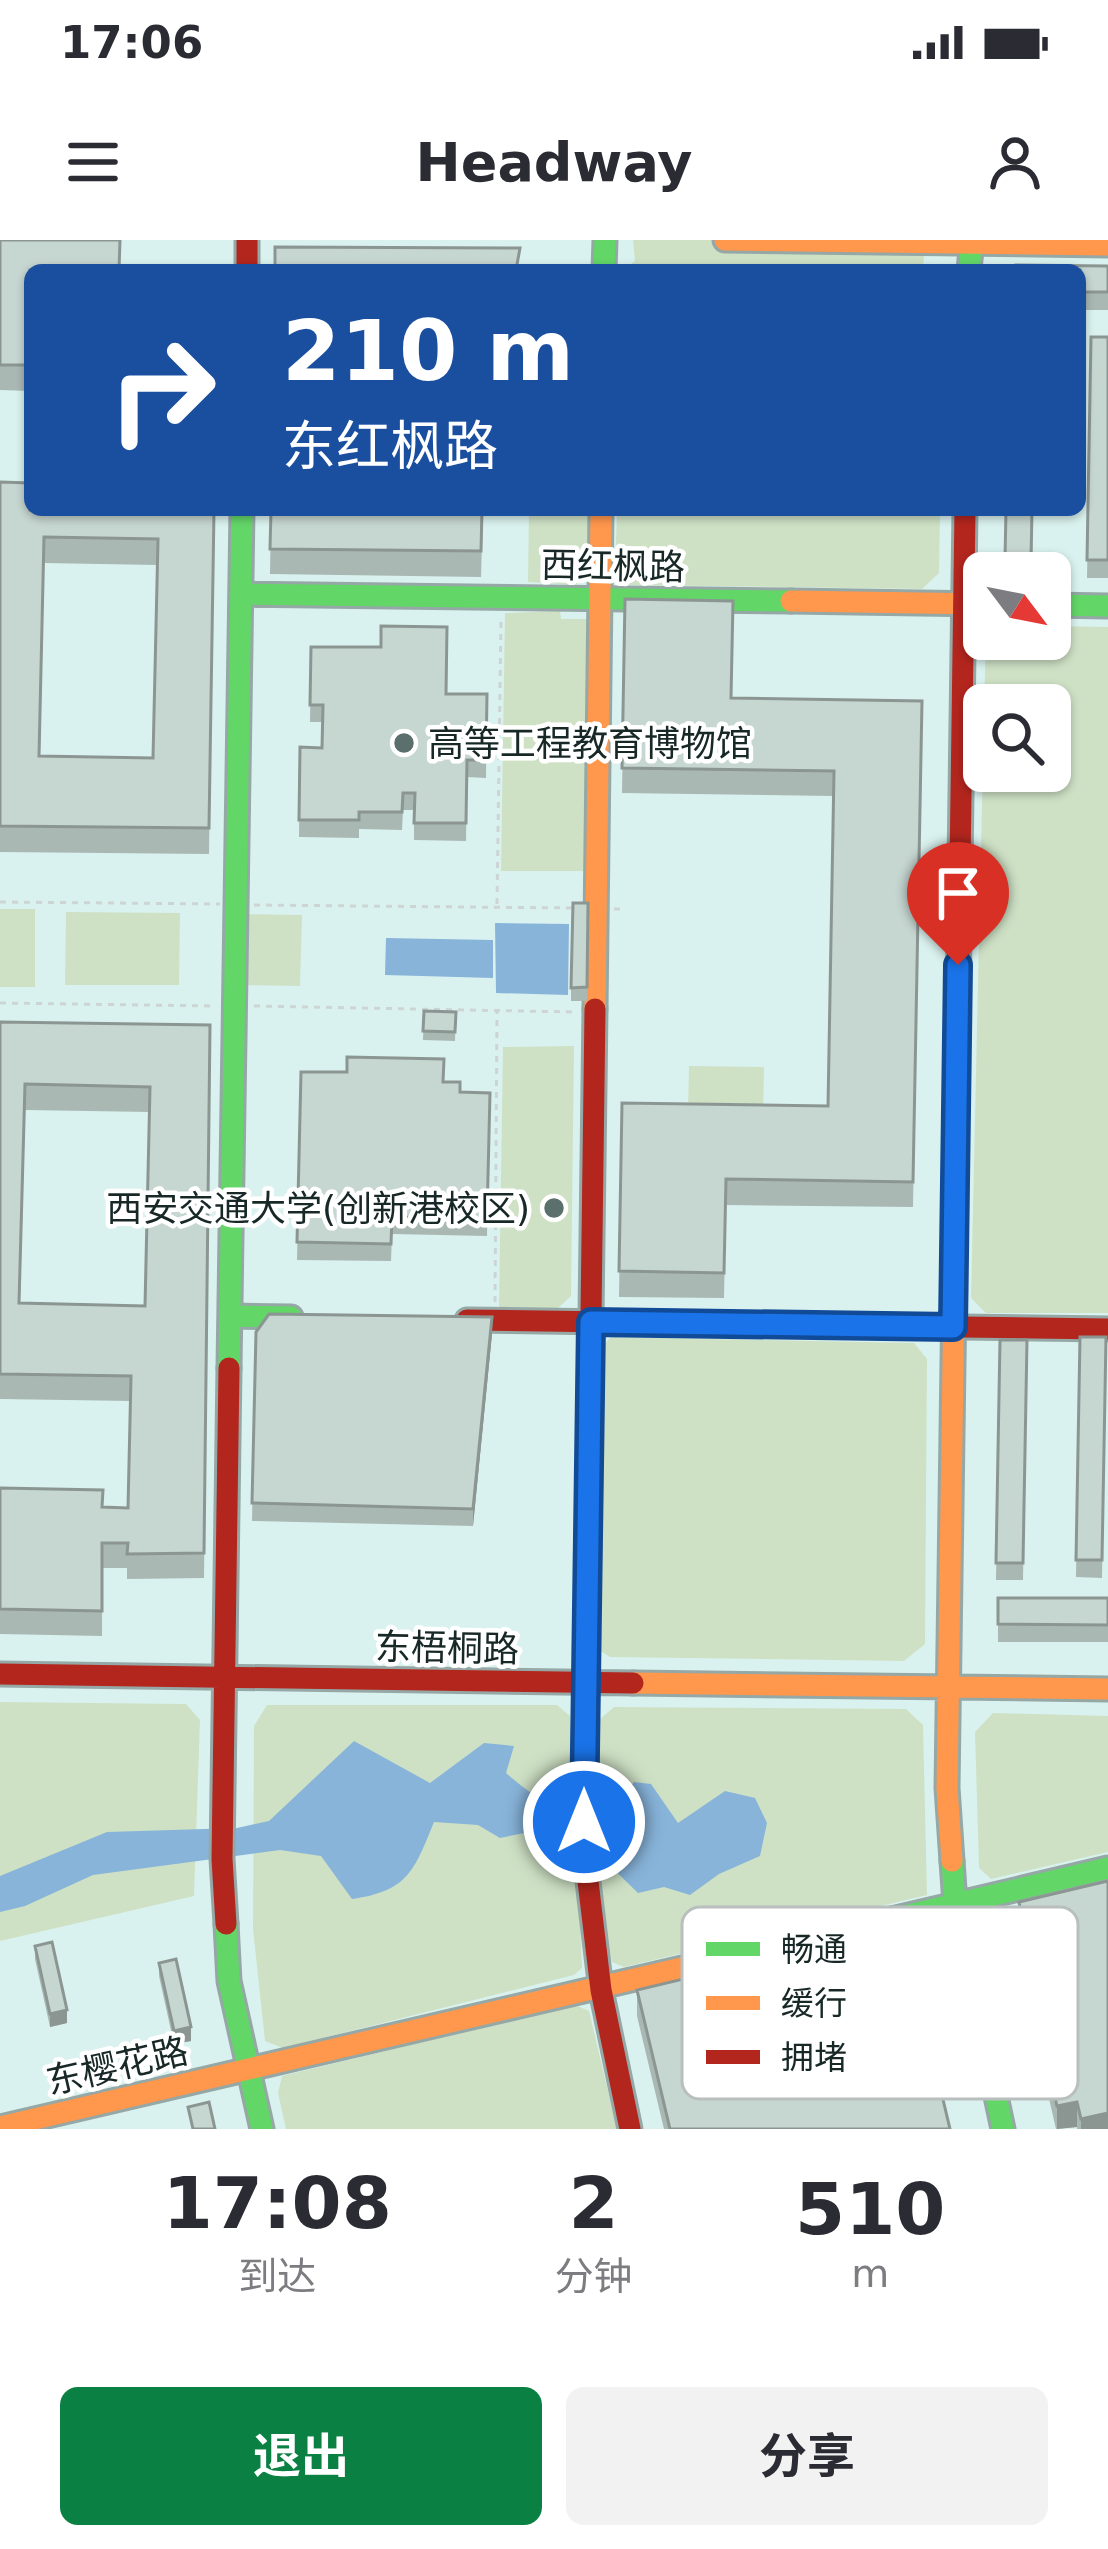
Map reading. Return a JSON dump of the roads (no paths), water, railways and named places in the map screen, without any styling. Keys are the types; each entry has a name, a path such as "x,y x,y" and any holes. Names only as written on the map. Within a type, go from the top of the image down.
{"street":[{"path":"725,240 1108,245"},
{"path":"242,516 223,1921 229,1981 262,2129"},
{"path":"602,516 584,1683 587,1906 630,2129"},
{"path":"966,516 969,552"},
{"name":"西红枫路","path":"241,594 963,604"},
{"path":"1071,605 1108,606"},
{"path":"956,1907 947,1788 948,1687 972,660"},
{"path":"231,1316 315,1318"},
{"path":"450,1320 1108,1329"},
{"name":"东梧桐路","path":"0,1674 1108,1689"},
{"name":"东樱花路","path":"942,1907 1108,1868"},
{"name":"东樱花路","path":"0,2127 682,1966"},
{"path":"997,2099 1003,2129"}],"water":[{"path":"495,923 569,924 568,995 496,993"},
{"path":"386,938 493,940 493,978 385,975"},
{"path":"354,1741 430,1783 484,1743 514,1746 506,1773 552,1806 592,1820 606,1820 634,1782 651,1784 678,1823 725,1791 755,1798 767,1823 760,1856 719,1874 690,1895 664,1887 638,1893 592,1848 539,1830 500,1838 478,1825 434,1822 406,1876 386,1890 352,1899 321,1856 280,1850 93,1875 25,1906 0,1912 0,1876 107,1832 237,1828 269,1821"}],"place":[{"name":"高等工程教育博物馆","path":"404,743"},
{"name":"西安交通大学(创新港校区)","path":"554,1208"}]}
